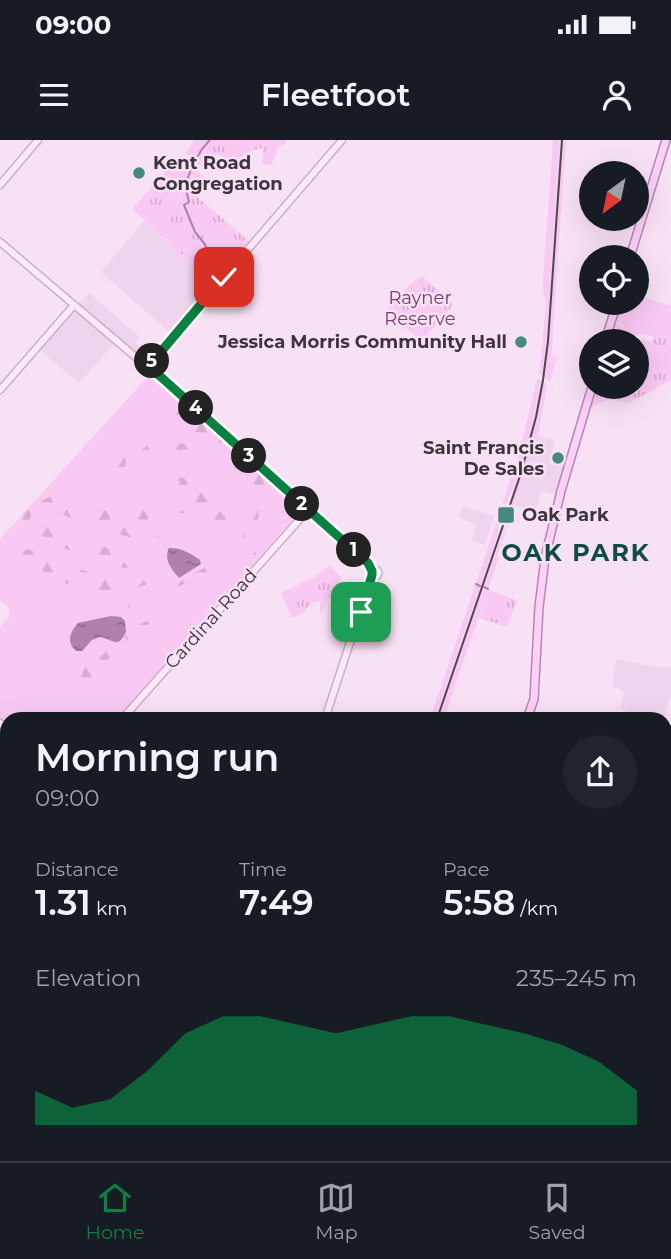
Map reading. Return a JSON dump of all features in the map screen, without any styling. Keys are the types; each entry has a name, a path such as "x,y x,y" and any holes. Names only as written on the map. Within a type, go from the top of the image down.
{"main road":[{"path":"634,245 666,140"},
{"path":"529,712 534,698 539,607 545,558 561,491 588,399"}],"street":[{"path":"0,185 38,140"},
{"path":"148,367 342,140"},
{"path":"0,242 161,377 368,563 374,573 327,712"},
{"path":"0,390 3,382 74,305"},
{"name":"Cardinal Road","path":"128,712 307,511"}],"shaded area":[{"path":"559,140 563,140 545,378 542,375"},
{"path":"144,221 214,284 171,333 101,272"},
{"path":"89,293 140,337 135,343 141,348 136,353 79,304"},
{"path":"73,311 114,344 79,383 40,350"},
{"path":"541,380 544,382 536,424 525,462 440,712 437,712 515,485"},
{"path":"538,436 555,439 550,461 565,466 557,495 541,491 536,512 515,505"},
{"path":"463,506 494,516 485,545 471,540 476,524 459,518"},
{"path":"616,659 655,667 671,667 671,695 666,712 628,712 620,708 624,693 612,687"}],"green space":[{"path":"195,140 285,140 286,143 278,147 272,164 263,165 263,148 245,154 231,166 217,154 204,169 185,153"},
{"path":"553,140 559,140 542,375 537,372 540,370 546,302 543,279"},
{"path":"563,140 566,140 551,359 557,357 550,382 545,378"},
{"path":"180,155 204,177 192,192 250,242 214,284 132,209"},
{"name":"Rayner Reserve","path":"422,276 454,304 422,341 386,312 409,285"},
{"path":"649,299 669,305 660,339 649,336 649,329 626,329 614,320 615,315 649,315"},
{"path":"669,305 671,305 671,380 649,392 649,341 652,342 654,336 660,338"},
{"path":"616,323 626,329 613,329"},
{"path":"150,374 299,507 299,512 123,712 0,712 0,627 9,617 9,608 0,600 0,539"},
{"path":"537,379 541,380 527,445 498,524 496,523 519,454"},
{"path":"544,382 547,386 538,436 508,524 508,516 531,441"},
{"path":"593,399 609,399 590,408"},
{"path":"609,399 636,399 629,403"},
{"path":"184,401 227,441 217,442 182,432 173,419"},
{"path":"163,436 181,444 193,442 202,446 203,450 193,456 196,460 194,467 198,467 205,475 199,475 177,460 167,457 162,447 149,455 141,454 141,450"},
{"path":"129,442 133,448 125,452 126,464 118,472 92,476 86,474 100,459 115,453 119,444 126,445"},
{"path":"244,459 266,478 266,495 259,513 259,529 250,536 256,554 254,558 251,558 245,545 241,516 242,512 255,504 259,494 239,465"},
{"path":"168,476 185,478 202,493 225,517 231,533 216,539 203,526 178,524 181,520 204,521 209,517 169,510 171,507 192,509 196,500 187,494 163,494 162,489 171,489 182,482 167,480"},
{"path":"82,478 89,482 89,490 60,494 57,498 88,505 96,510 118,511 124,515 139,507 149,508 147,520 118,519 116,522 125,528 154,531 159,537 158,544 104,531 51,510 44,503 32,512 29,521 21,523 18,520 36,500 48,498 54,492"},
{"path":"44,521 98,545 129,555 137,562 137,568 110,565 62,547 43,536 34,538 20,534 21,530 32,530"},
{"path":"496,524 499,525 495,544 437,712 432,712"},
{"path":"508,525 446,712 440,712 487,576"},
{"path":"232,539 237,542 243,557 241,562 225,571 201,575 176,588 168,596 172,578 180,581 206,567 228,565 229,558 223,544"},
{"path":"27,549 115,581 147,578 150,582 138,588 104,594 83,591 23,558 22,553"},
{"path":"329,565 341,577 336,594 326,599 322,613 320,601 312,603 303,613 292,618 281,593 318,575"},
{"path":"488,590 517,600 507,627 479,618"},
{"path":"147,594 145,606 134,614 135,626 163,615 165,621 152,623 128,640 125,638 125,615 130,602"},
{"path":"114,645 118,645 118,651 89,679 72,712 65,712 70,700 78,694 74,692 83,673 79,666 94,662"}],"water":[{"path":"169,548 190,553 200,560 201,564 179,578 168,560"},
{"path":"111,616 121,617 125,621 126,632 120,641 114,642 100,637 92,640 82,651 73,648 70,637 78,623"}],"waterway":[{"path":"195,161 210,140"},
{"path":"192,167 185,185 189,202 184,205 195,232 219,272"},
{"path":"476,584 480,586"},
{"path":"484,587 488,589"}],"railway":[{"path":"439,712 521,473 536,417 548,341 562,140"}],"place":[{"name":"Kent Road Congregation","path":"139,173"},
{"name":"Jessica Morris Community Hall","path":"521,342"},
{"name":"Saint Francis De Sales","path":"558,458"},
{"name":"Oak Park","path":"506,515"}],"district":[{"name":"OAK PARK","path":"576,553"}],"route":[{"path":"224,277 148,367 368,563 372,575 361,612"}]}
